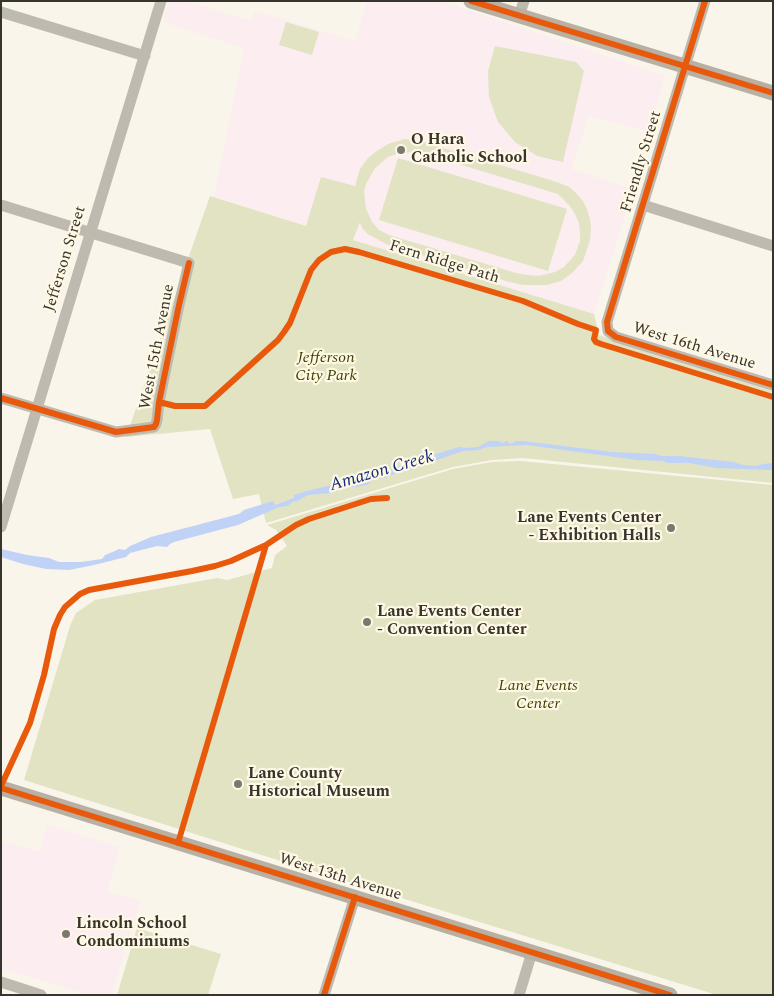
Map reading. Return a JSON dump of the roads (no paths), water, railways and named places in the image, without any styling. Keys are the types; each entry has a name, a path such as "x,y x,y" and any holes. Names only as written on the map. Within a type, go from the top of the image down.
{"main road":[{"path":"471,1 773,93"},
{"name":"West 13th Avenue","path":"1,788 670,995"}],"street":[{"name":"Jefferson Street","path":"1,527 92,233 161,1"},
{"path":"519,16 524,1"},
{"name":"Friendly Street","path":"608,331 607,322 705,1"},
{"path":"1,12 145,56"},
{"path":"1,205 92,233"},
{"path":"643,205 773,246"},
{"name":"West 15th Avenue","path":"1,398 116,432 154,427 156,424 177,314 189,264 92,233"},
{"name":"West 16th Avenue","path":"608,331 616,337 773,386"},
{"path":"324,995 355,897"},
{"path":"519,995 532,952"},
{"path":"1,982 41,995"}],"water":[{"name":"Amazon Creek","path":"489,441 499,441 502,443 507,441 510,444 516,441 523,441 612,452 679,456 733,462 743,465 756,466 773,463 773,470 716,468 690,463 637,460 527,445 487,447 464,451 385,478 375,479 367,485 347,487 331,493 308,495 292,502 288,506 279,507 238,525 174,542 167,547 157,546 130,553 126,557 94,565 69,570 46,569 1,557 1,549 49,558 59,562 81,562 102,559 105,555 119,549 125,550 151,537 239,514 244,510 273,501 275,505 294,498 294,495 307,491 365,477 459,447 478,447"}],"place":[{"name":"O Hara Catholic School","path":"401,150"},
{"name":"Lane Events Center - Exhibition Halls","path":"671,528"},
{"name":"Lane Events Center - Convention Center","path":"367,622"},
{"name":"Lane County Historical Museum","path":"238,784"},
{"name":"Lincoln School Condominiums","path":"66,934"}],"park label":[{"name":"Jefferson City Park","path":"326,368"},
{"name":"Lane Events Center","path":"538,696"}]}
